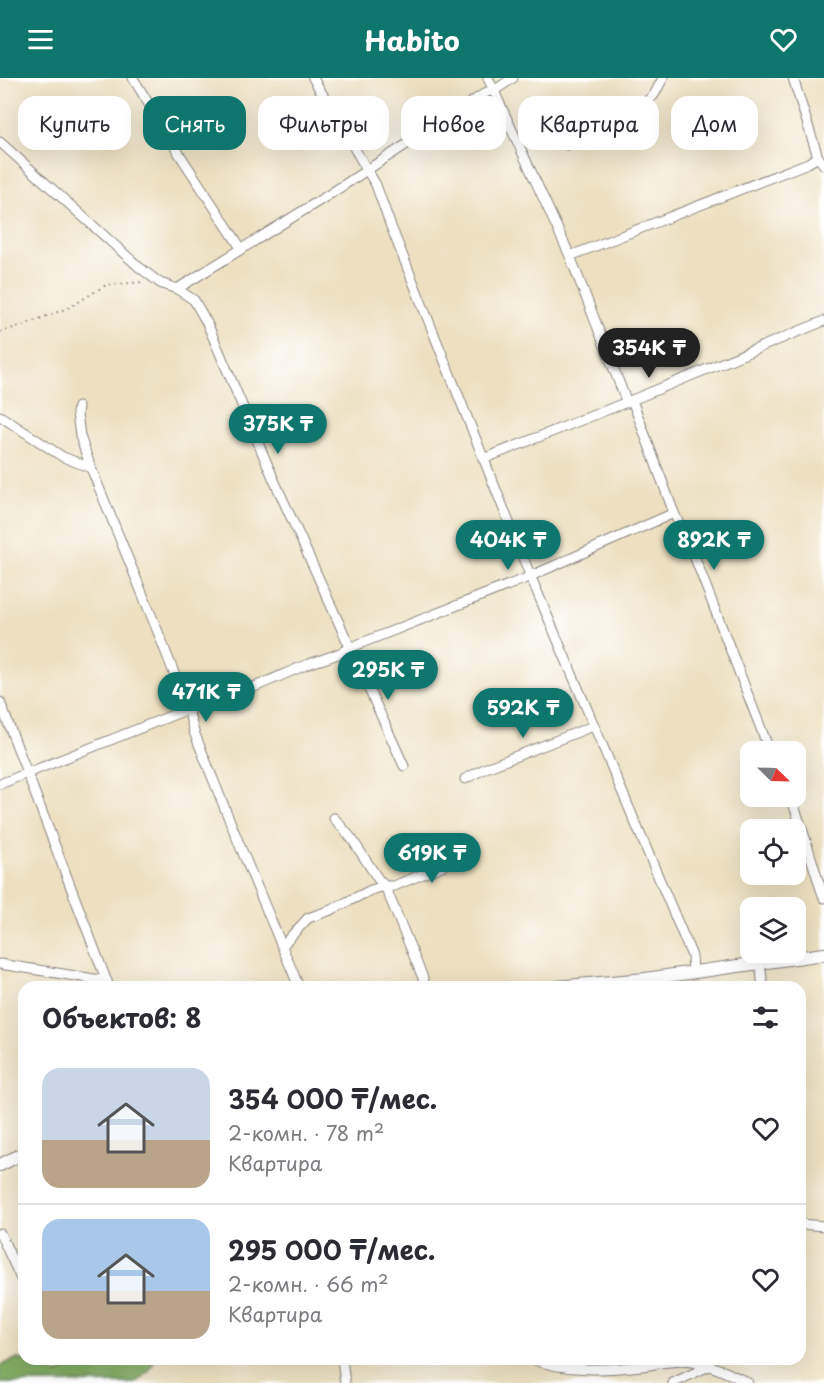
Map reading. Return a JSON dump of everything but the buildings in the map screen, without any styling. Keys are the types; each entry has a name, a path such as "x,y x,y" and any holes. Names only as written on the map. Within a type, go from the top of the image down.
{"street":[{"path":"133,78 241,248"},
{"path":"313,78 368,169 381,197 530,575 692,956 693,972"},
{"path":"488,78 570,256 674,513 695,558 766,741"},
{"path":"177,289 487,92 495,90 513,78"},
{"path":"653,96 663,78"},
{"path":"570,256 808,163 821,161 793,78"},
{"path":"0,142 139,267 158,281 194,300 207,323 348,648 404,766"},
{"path":"483,459 630,402 824,321"},
{"path":"78,407 80,436 91,468 188,709 194,732 297,981"},
{"path":"0,416 63,457 91,468"},
{"path":"0,784 188,709 217,703 311,663 342,653 348,648 530,575 674,513"},
{"path":"0,702 107,981"},
{"path":"465,779 486,768 593,726"},
{"path":"795,807 824,898"},
{"path":"333,818 352,839 385,886 424,981"},
{"path":"282,946 308,918 331,910 371,890 394,886 473,853"},
{"path":"806,957 824,954"},
{"path":"611,981 760,963 762,981"},
{"path":"0,964 92,981"},
{"path":"0,1165 18,1156"},
{"path":"806,1224 824,1226"},
{"path":"0,1233 18,1272"},
{"path":"343,1365 345,1383"},
{"path":"554,1365 614,1369 642,1365"},
{"path":"705,1365 748,1383"},
{"path":"673,1383 709,1366"}],"path":[{"path":"0,332 70,307 106,285 158,281"}],"green space":[{"path":"18,1359 18,1365 44,1365 58,1374 72,1365 152,1365 149,1371 135,1383 0,1383 0,1366"}]}
